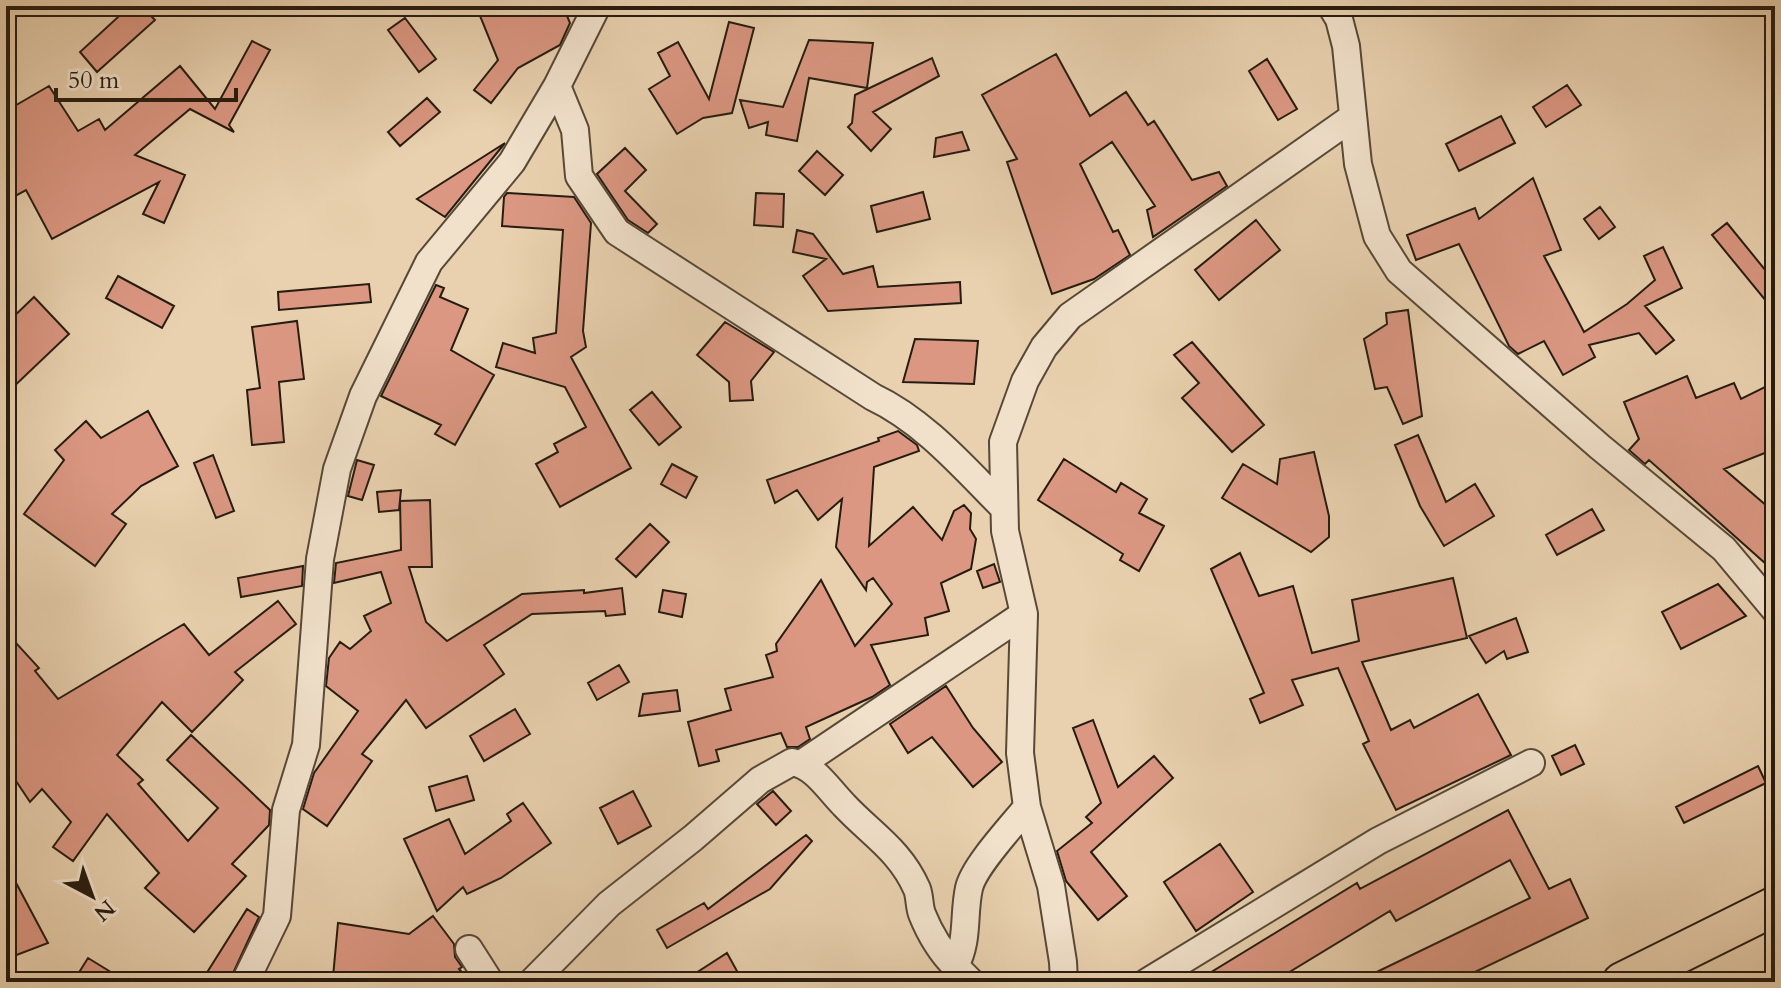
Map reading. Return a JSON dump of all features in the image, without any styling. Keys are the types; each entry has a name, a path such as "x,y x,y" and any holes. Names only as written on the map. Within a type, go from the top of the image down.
{"highway":[{"path":"1622,982 1775,906"}],"street":[{"path":"245,982 277,916 286,810 306,745 320,559 337,469 347,440 363,396 429,262 512,162 557,86 597,6"},
{"path":"1331,6 1339,19 1346,46 1358,164 1377,236 1399,271 1600,447 1724,549 1775,610"},
{"path":"557,86 575,130 579,176 617,232 873,397 894,406 928,434 1004,508"},
{"path":"1064,982 1051,886 1027,807 1020,753 1024,614 1005,531 1003,442 1025,381 1044,347 1070,316 1353,117"},
{"path":"801,764 1024,614"},
{"path":"532,982 609,904 760,780 792,762 809,768 846,808 884,840 918,891 921,911 939,950 963,974"},
{"path":"1147,982 1378,841 1531,763"},
{"path":"963,974 962,953 969,885 986,857 1027,807"},
{"path":"469,949 490,982"}],"building":[{"path":"130,6 156,6 152,17 155,20 97,72 80,52"},
{"path":"476,6 563,6 570,23 560,45 518,68 491,103 474,90 498,60"},
{"path":"405,18 436,59 419,72 388,30"},
{"path":"729,22 754,28 732,113 703,118 677,134 649,89 670,76 658,53 678,42 709,99"},
{"path":"809,40 873,43 867,88 809,78 797,141 766,135 768,122 749,128 740,100 783,107"},
{"path":"252,41 270,50 229,125 234,132 190,109 135,155 185,175 164,223 143,214 159,182 52,239 26,190 6,201 6,111 49,86 78,131 99,119 105,130 180,66 215,109"},
{"path":"1056,54 1090,116 1126,92 1148,125 1154,121 1192,180 1219,172 1227,186 1153,237 1147,210 1155,206 1112,142 1080,164 1113,232 1118,230 1130,255 1094,279 1052,294 1007,162 1017,159 982,95"},
{"path":"932,58 939,76 873,112 891,129 871,151 848,127 852,123 855,95"},
{"path":"1267,59 1297,109 1278,120 1249,71"},
{"path":"1567,85 1581,105 1546,127 1533,107"},
{"path":"427,98 440,112 400,146 388,132"},
{"path":"1501,116 1515,143 1459,171 1446,144"},
{"path":"962,132 969,150 934,157 936,138"},
{"path":"505,143 445,217 417,199"},
{"path":"625,148 646,170 625,191 657,224 648,233 628,220 597,174"},
{"path":"817,151 843,175 825,195 799,171"},
{"path":"1533,178 1561,250 1544,256 1584,332 1627,304 1655,280 1644,256 1663,247 1682,288 1645,306 1674,340 1656,354 1639,333 1589,345 1595,357 1563,375 1544,341 1518,354 1509,346 1459,244 1416,260 1407,235 1475,208 1479,219"},
{"path":"923,192 930,219 877,232 871,206"},
{"path":"507,193 574,197 591,223 583,331 586,347 571,357 631,468 560,507 536,464 558,452 554,444 586,427 565,387 496,367 503,343 535,353 533,338 556,333 563,230 502,226"},
{"path":"756,193 784,194 783,227 754,225"},
{"path":"1600,207 1615,227 1599,239 1584,219"},
{"path":"1256,220 1280,250 1219,300 1195,270"},
{"path":"1727,223 1775,282 1775,312 1712,235"},
{"path":"797,230 813,234 843,274 873,266 878,287 960,282 961,303 828,311 803,276 826,259 793,252"},
{"path":"118,276 174,306 162,328 106,298"},
{"path":"369,284 371,302 279,310 278,292"},
{"path":"436,285 444,288 440,297 468,309 451,350 494,375 455,445 435,434 441,425 381,396"},
{"path":"34,297 69,334 6,394 6,324"},
{"path":"1408,310 1422,416 1403,424 1387,387 1375,389 1364,339 1387,324 1386,313"},
{"path":"297,321 304,379 279,382 284,442 252,445 247,390 260,388 252,327"},
{"path":"725,322 774,352 751,381 753,400 730,401 729,382 697,355"},
{"path":"915,339 978,341 974,384 903,382"},
{"path":"1192,342 1264,425 1232,452 1182,398 1199,383 1174,355"},
{"path":"1687,376 1696,398 1734,383 1741,399 1775,382 1775,449 1724,469 1775,513 1775,572 1649,460 1645,464 1629,450 1639,439 1624,402"},
{"path":"652,392 681,427 659,445 630,410"},
{"path":"148,411 178,466 141,486 112,514 126,524 95,566 24,514 64,460 55,450 86,421 101,438"},
{"path":"898,431 917,445 919,451 874,467 869,546 913,507 942,540 954,511 964,505 971,513 970,529 976,539 971,569 941,583 949,611 925,618 928,635 871,645 890,685 872,697 806,727 810,739 798,747 787,747 781,733 716,750 719,761 699,766 688,722 731,710 725,689 773,677 766,655 777,651 776,644 821,580 855,646 892,604 873,578 867,582 866,590 836,547 842,499 818,520 797,490 775,503 767,480 879,441 878,438"},
{"path":"1418,435 1446,502 1475,484 1494,516 1444,546 1420,506 1395,445"},
{"path":"1314,452 1329,516 1329,537 1311,552 1222,498 1243,464 1277,484 1280,459"},
{"path":"213,455 234,511 216,518 194,463"},
{"path":"1064,459 1116,492 1121,483 1147,499 1139,513 1164,526 1139,571 1120,560 1123,554 1038,500"},
{"path":"357,460 374,465 362,500 348,496"},
{"path":"672,464 697,477 686,498 661,484"},
{"path":"401,490 399,510 379,512 377,492"},
{"path":"430,500 432,567 409,567 426,622 447,641 522,594 584,590 584,593 622,588 625,614 606,616 605,611 532,614 484,645 504,674 426,728 406,700 362,754 372,761 327,826 303,809 314,773 358,711 326,686 329,658 340,642 350,649 371,631 364,616 391,603 381,572 334,583 336,563 401,550 400,501"},
{"path":"1592,509 1604,530 1557,555 1546,535"},
{"path":"650,524 669,542 636,577 616,559"},
{"path":"1240,553 1259,596 1293,586 1312,653 1359,641 1352,600 1453,578 1467,638 1362,662 1391,730 1410,720 1414,728 1478,694 1511,755 1396,810 1363,744 1369,741 1338,668 1292,680 1303,705 1260,723 1250,699 1264,693 1211,569"},
{"path":"994,564 1000,582 983,588 977,571"},
{"path":"303,566 302,586 241,597 238,578"},
{"path":"1718,584 1746,616 1681,649 1662,612"},
{"path":"663,590 686,594 682,617 659,612"},
{"path":"278,601 296,624 235,672 243,680 192,732 162,702 117,755 143,780 138,784 188,841 218,808 167,760 191,735 270,810 269,825 232,864 246,876 194,932 145,888 159,873 107,814 73,861 53,847 71,822 42,789 30,802 14,778 6,783 6,632 39,668 35,671 58,699 184,624 209,655"},
{"path":"1516,618 1528,652 1507,659 1504,651 1486,663 1469,636"},
{"path":"619,665 629,682 597,700 588,683"},
{"path":"946,686 973,728 1002,762 973,787 932,737 908,753 890,724"},
{"path":"677,690 680,711 639,716 643,694"},
{"path":"515,709 530,734 484,761 470,736"},
{"path":"1093,720 1118,787 1154,756 1173,778 1091,852 1127,896 1098,920 1066,881 1057,851 1092,823 1086,817 1101,803 1073,728"},
{"path":"1575,745 1584,764 1561,775 1552,756"},
{"path":"1758,766 1766,783 1684,823 1676,807"},
{"path":"467,776 474,800 436,811 429,787"},
{"path":"633,791 651,826 618,844 600,808"},
{"path":"773,791 791,811 776,825 757,804"},
{"path":"523,803 551,843 501,878 467,894 463,887 437,911 404,839 449,819 465,854 511,821 507,814"},
{"path":"1508,810 1549,889 1570,879 1588,918 1454,982 1356,982 1530,898 1510,860 1396,921 1390,911 1273,982 1195,982 1357,883 1360,889"},
{"path":"806,835 812,841 770,889 667,948 657,930 704,903 708,909"},
{"path":"1220,844 1253,892 1196,931 1164,882"},
{"path":"6,864 48,943 6,959"},
{"path":"247,909 259,917 229,982 201,982"},
{"path":"433,916 454,944 455,957 462,967 459,969 470,982 365,982 333,977 338,923 409,934"},
{"path":"727,953 743,982 682,982"},
{"path":"88,958 127,982 73,982"}]}
